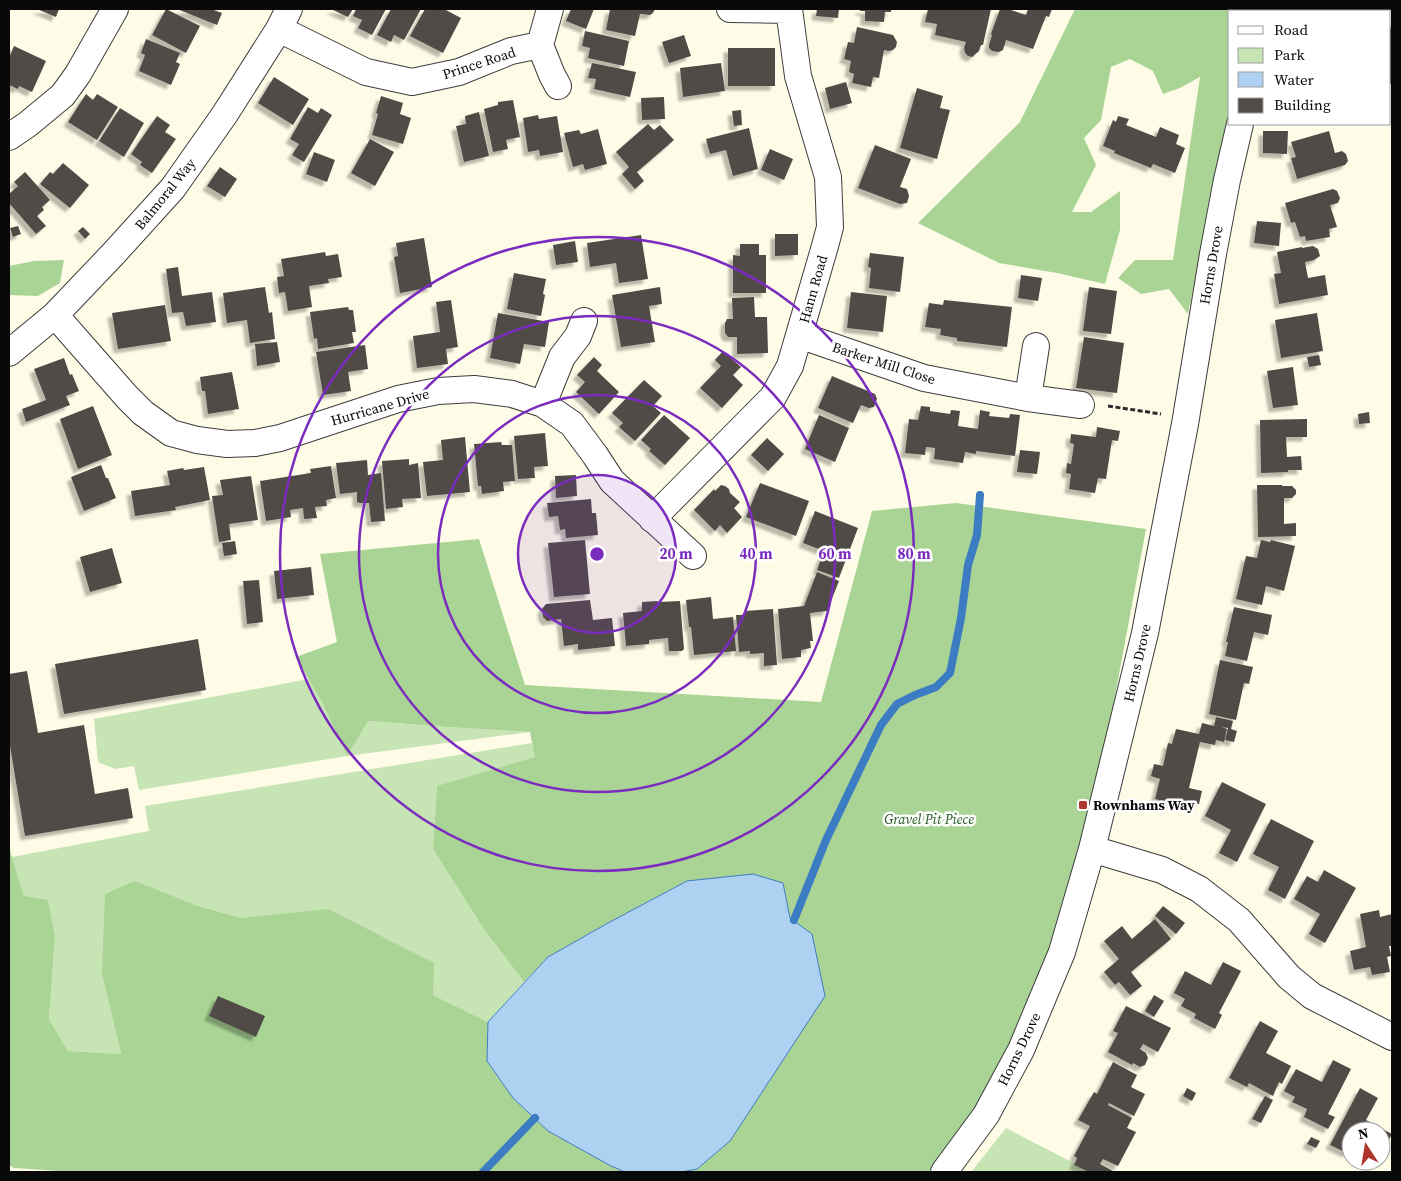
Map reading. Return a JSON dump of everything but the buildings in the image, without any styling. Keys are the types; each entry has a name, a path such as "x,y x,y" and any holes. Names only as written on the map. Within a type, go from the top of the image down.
{"street":[{"path":"9,137 63,95 78,74 115,9"},
{"path":"550,9 540,45 558,86"},
{"path":"730,9 789,10"},
{"name":"Hann Road","path":"652,518 773,398 790,366 830,227 828,177 798,76 789,10"},
{"name":"Prince Road","path":"284,19 366,72 412,82 459,72 511,51 540,45"},
{"name":"Balmoral Way","path":"9,353 55,315 173,188 225,114 284,19"},
{"name":"Horns Drove","path":"944,1172 986,1115 1021,1050 1062,952 1092,849 1145,633 1186,418 1213,254 1240,125"},
{"name":"Hurricane Drive","path":"55,315 142,413 171,433 197,440 227,444 255,443 280,438 398,399 438,391 474,389 512,394 543,404 572,424 612,480 693,556"},
{"path":"543,404 562,357 578,336 584,321"},
{"name":"Barker Mill Close","path":"799,335 924,378 1028,398 1080,405"},
{"path":"1028,398 1036,346"},
{"path":"1092,849 1162,870 1199,889 1239,920 1289,977 1312,996 1392,1037"}],"path":[{"path":"1080,405 1086,402 1186,418"}],"green space":[{"path":"1075,9 1254,9 1228,10 1228,120 1188,314 1169,289 1141,294 1118,278 1135,260 1173,260 1200,77 1180,88 1163,94 1153,71 1130,59 1111,67 1101,120 1084,138 1096,165 1072,212 1091,212 1120,191 1120,230 1105,284 999,263 918,223 1020,122"},
{"path":"64,260 60,283 38,296 9,295 9,266 34,261"},
{"name":"Gravel Pit Piece","path":"956,503 1146,529 1087,847 1016,1054 953,1148 931,1172 681,1172 697,1169 790,918 783,883 687,881 548,957 524,982 483,928 433,849 437,786 535,757 530,732 368,721 347,756 323,704 296,657 337,642 320,554 479,539 525,685 821,702 872,511"},
{"path":"309,679 347,756 139,790 134,766 115,769 98,762 94,719"},
{"path":"367,721 530,732 347,756"},
{"path":"532,743 536,757 437,787 433,849 483,928 524,982 488,1022 433,995 241,918 195,905 102,974 121,1054 68,1051 49,1019 55,937 24,896 12,857 149,831 145,806"},
{"path":"9,847 24,896 48,900 55,937 49,1019 68,1051 121,1054 102,974 105,894 135,881 195,905 241,918 328,909 434,963 433,995 488,1022 487,1061 513,1098 548,1131 625,1172 74,1172 14,1168 9,1165"},
{"path":"1006,1128 1091,1172 971,1172"}],"water":[{"path":"753,874 783,883 790,918 812,934 825,996 730,1141 697,1169 681,1172 625,1172 548,1131 513,1098 487,1061 488,1022 548,957 608,923 687,881"}],"waterway":[{"path":"794,920 826,840 881,725 897,704 936,687 950,673 961,618 968,565 977,535 980,495"},
{"path":"483,1172 535,1118"}],"place":[{"name":"Rownhams Way","path":"1083,805"}]}
